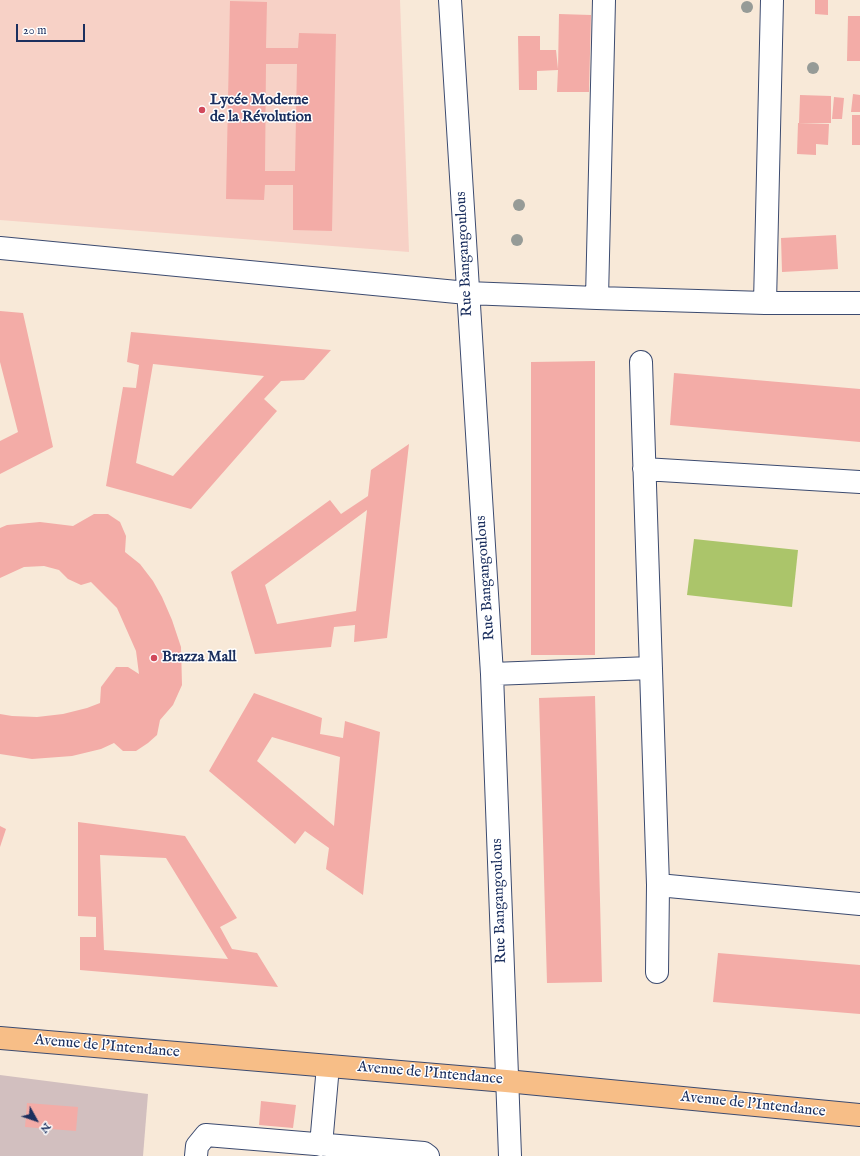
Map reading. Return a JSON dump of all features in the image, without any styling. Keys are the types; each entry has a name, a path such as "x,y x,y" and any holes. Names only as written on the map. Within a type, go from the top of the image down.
{"main road":[{"name":"Avenue de l'Intendance","path":"0,1038 506,1081 860,1115"}],"street":[{"name":"Rue Bangangoulous","path":"450,0 492,674 510,1156"},
{"path":"597,298 604,0"},
{"path":"765,303 772,0"},
{"path":"0,248 468,293 765,303 860,303"},
{"path":"641,362 658,885 657,972"},
{"path":"644,469 860,482"},
{"path":"492,674 651,668"},
{"path":"658,885 860,904"},
{"path":"321,1145 328,1066"},
{"path":"196,1156 197,1146 206,1135 424,1153 428,1156"}],"shaded area":[{"name":"Lycée Moderne de la Révolution","path":"0,0 400,0 409,252 0,220"},
{"path":"0,1075 148,1094 143,1156 0,1156"}],"green space":[{"path":"694,539 798,550 792,607 687,595"}],"building":[{"path":"815,0 828,0 828,15 815,14"},
{"path":"230,1 267,2 266,48 298,48 299,33 336,34 332,231 293,230 293,185 265,185 264,200 226,199","holes":["266,64 297,64 295,171 265,171"]},
{"path":"559,14 591,15 589,92 557,92 558,70 537,71 537,90 519,90 518,36 540,36 540,50 556,50 558,69"},
{"path":"848,16 860,16 860,61 847,61"},
{"path":"853,94 860,95 860,112 851,112"},
{"path":"800,95 831,96 831,123 799,123"},
{"path":"834,97 844,98 842,119 832,119"},
{"path":"852,115 860,115 860,145 852,145"},
{"path":"798,123 829,124 828,145 816,144 816,155 797,154"},
{"path":"836,235 838,269 782,272 781,238"},
{"path":"0,311 23,313 53,447 0,474 0,441 18,432 0,362"},
{"path":"131,332 331,350 304,380 281,381 264,399 277,411 191,509 106,486 123,387 136,388 139,365 127,362","holes":["153,364 264,376 173,476 136,463"]},
{"path":"595,361 595,655 531,655 531,362"},
{"path":"674,373 860,389 860,442 670,425"},
{"path":"409,444 387,638 354,642 355,625 334,627 331,647 255,654 231,572 330,500 341,514 368,496 371,470","holes":["367,510 356,611 277,624 265,585"]},
{"path":"94,514 108,514 120,522 126,536 125,552 140,564 153,581 162,597 181,647 182,685 173,705 160,720 157,735 136,751 123,751 114,743 101,749 72,756 32,759 0,754 0,714 37,717 63,714 87,708 100,703 101,687 116,667 128,667 139,674 136,651 117,608 91,582 81,585 68,579 59,570 44,566 24,567 0,578 0,528 7,525 40,522 73,526"},
{"path":"254,693 322,718 320,734 343,738 345,721 380,732 363,895 326,869 329,848 305,831 295,844 209,771","holes":["272,737 340,757 334,826 257,761"]},
{"path":"595,696 602,982 547,983 539,698"},
{"path":"78,822 185,836 237,918 220,927 232,949 257,953 278,987 80,970 80,937 96,937 96,917 78,916","holes":["100,855 166,858 228,959 104,950"]},
{"path":"0,826 6,829 0,847"},
{"path":"718,953 860,965 860,1014 713,1002"},
{"path":"261,1101 296,1105 293,1128 259,1125"},
{"path":"27,1103 78,1107 76,1131 25,1127"}],"place":[{"name":"Lycée Moderne de la Révolution","path":"202,110"},
{"name":"Brazza Mall","path":"154,658"}]}
